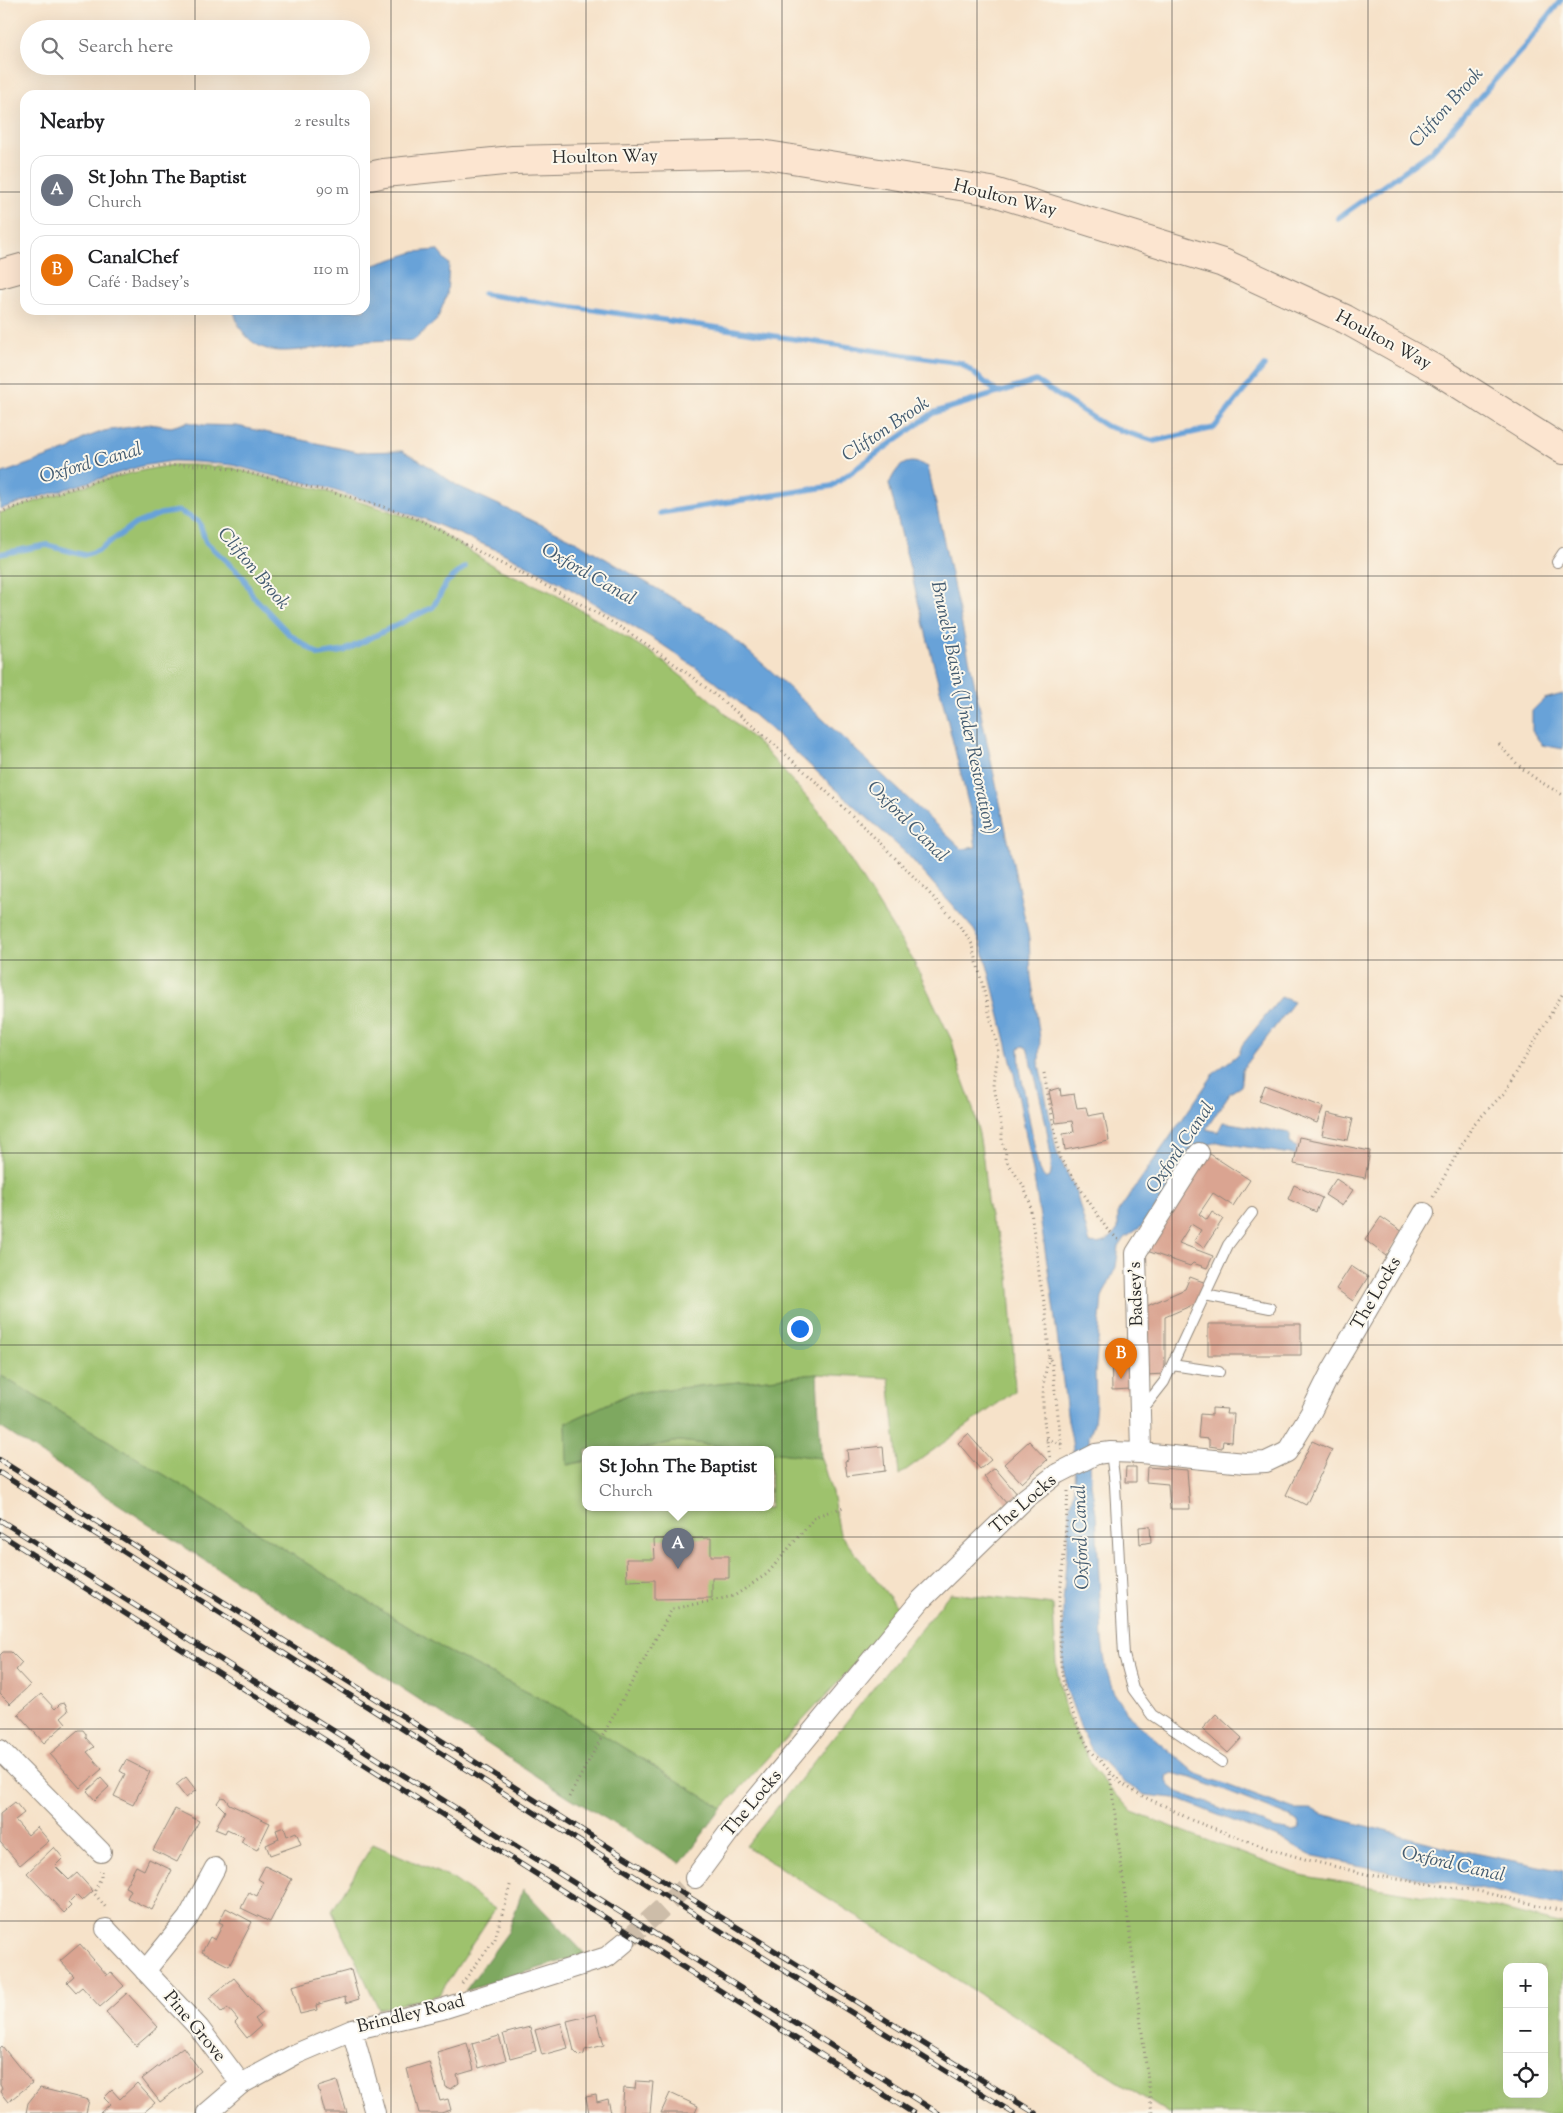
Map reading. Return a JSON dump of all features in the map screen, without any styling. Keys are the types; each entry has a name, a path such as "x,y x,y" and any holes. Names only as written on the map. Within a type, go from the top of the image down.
{"street":[{"name":"Houlton Way","path":"370,176 513,160 761,154 991,192 1223,263 1362,328 1440,372 1563,450"},
{"path":"0,274 20,268"},
{"name":"Badsey's","path":"1141,1454 1136,1253 1199,1153"},
{"name":"The Locks","path":"695,1878 728,1832 921,1600 1026,1498 1104,1453 1141,1454 1245,1463 1266,1462 1287,1452 1424,1213"},
{"path":"0,1750 100,1852"},
{"path":"145,1971 188,1918 215,1868"},
{"name":"Pine Grove","path":"106,1929 199,2028 241,2084"},
{"name":"Brindley Road","path":"207,2113 241,2084 296,2054 352,2030 442,2009 607,1957 625,1942"},
{"path":"352,2030 375,2113"}],"lane":[{"path":"1140,1412 1164,1382 1228,1245 1252,1213"},
{"path":"1206,1295 1270,1308"},
{"path":"1172,1365 1219,1372"},
{"path":"1104,1453 1115,1484 1124,1654 1133,1689 1152,1715 1222,1762"}],"path":[{"path":"0,512 142,469 172,465 195,464 233,468 319,489 424,522 593,611 654,649 703,685 764,735 840,805 925,888 968,936 979,970 998,1049 994,1086 1002,1131 1002,1142 1006,1152 1005,1159 1023,1185 1030,1203 1046,1312 1049,1357 1043,1379 1042,1402 1046,1439 1058,1479 1066,1543 1059,1605 1061,1665 1064,1689 1080,1732 1090,1750 1110,1773 1130,1790 1191,1820 1270,1849 1338,1868 1478,1891 1563,1911"},
{"path":"1499,744 1515,764 1537,781 1563,795"},
{"path":"1424,1213 1473,1125 1504,1092 1563,993"},
{"path":"1044,1074 1060,1158 1107,1229"},
{"path":"1049,1357 1052,1364 1063,1452"},
{"path":"1046,1439 1061,1444"},
{"path":"569,1797 672,1609 734,1596 767,1574 816,1516 844,1508"},
{"path":"1110,1773 1152,2113"},
{"path":"100,1852 101,1877 94,1893 108,1911 106,1929"},
{"path":"442,2009 495,1939 511,1882"}],"green space":[{"path":"172,465 233,468 319,489 424,522 498,569 551,592 655,655 706,696 762,747 819,811 913,960 952,1041 979,1134 991,1221 999,1234 1009,1276 1015,1391 899,1475 889,1378 817,1374 631,1393 566,1423 568,1465 582,1462 582,1511 774,1511 774,1452 821,1458 832,1493 840,1534 902,1613 722,1808 564,1711 445,1650 204,1499 0,1375 0,513 107,479"},
{"path":"817,1374 821,1458 774,1452 774,1446 721,1446 679,1441 655,1446 582,1446 582,1462 567,1465 566,1423 631,1393"},
{"path":"0,1375 204,1499 445,1650 564,1711 722,1808 681,1863 569,1797 0,1427"},
{"path":"679,1441 723,1446 655,1446"},
{"path":"950,1593 1053,1605 1056,1665 1065,1711 1094,1770 1132,1812 1300,1875 1495,1908 1563,1925 1563,2113 1168,2113 746,1846"},
{"path":"373,1844 453,1879 495,1909 439,1995 379,2009 332,1911"},
{"path":"523,1889 585,1954 465,1991 508,1932"}],"water":[{"path":"437,250 449,264 447,295 437,320 413,341 369,341 305,350 274,351 261,347 249,339 238,323 235,315 370,315 370,266 414,252"},
{"path":"188,422 203,425 237,426 358,452 402,451 458,486 570,538 714,622 770,670 962,849 976,847 972,819 889,484 896,471 904,464 914,462 928,467 1029,938 1031,977 1040,1038 1039,1064 1057,1153 1075,1189 1090,1243 1103,1243 1118,1229 1118,1212 1215,1072 1239,1054 1242,1045 1281,997 1294,1002 1242,1070 1241,1086 1230,1093 1206,1129 1218,1132 1223,1122 1290,1133 1290,1143 1298,1148 1296,1155 1216,1142 1201,1148 1141,1227 1125,1238 1119,1247 1116,1267 1102,1297 1095,1374 1096,1403 1094,1423 1089,1437 1091,1484 1096,1513 1102,1641 1106,1668 1113,1691 1130,1717 1195,1773 1294,1810 1310,1810 1450,1848 1563,1871 1563,1906 1310,1855 1280,1839 1174,1798 1145,1795 1122,1781 1092,1750 1082,1731 1066,1688 1063,1664 1063,1604 1070,1505 1074,1485 1073,1452 1033,1171 1013,1069 981,943 974,930 907,854 769,728 712,679 657,641 552,578 499,551 424,519 320,486 233,465 173,461 142,466 0,509 0,474 70,449 85,438 104,431 150,424 171,427","holes":["1023,1046 1027,1048 1048,1134 1051,1167 1050,1177 1046,1179 1039,1171 1020,1069 1019,1048","1172,1773 1192,1778 1291,1817 1298,1822 1300,1829 1292,1831 1275,1828 1178,1792 1167,1782 1166,1776"]},
{"path":"1563,694 1563,749 1542,745 1532,731 1532,711 1544,699"}],"building":[{"path":"1265,1085 1323,1107 1317,1123 1259,1101"},
{"path":"1060,1088 1061,1096 1074,1094 1077,1108 1086,1107 1088,1116 1104,1113 1109,1141 1065,1150 1063,1134 1074,1132 1072,1121 1056,1123 1049,1091"},
{"path":"1327,1113 1353,1119 1348,1140 1322,1135"},
{"path":"1299,1137 1370,1151 1365,1178 1294,1164"},
{"path":"1210,1154 1250,1180 1233,1206 1213,1193 1199,1214 1207,1220 1212,1212 1223,1219 1204,1248 1194,1241 1201,1230 1191,1224 1179,1243 1213,1256 1207,1268 1193,1263 1190,1266 1147,1251"},
{"path":"1336,1179 1353,1190 1342,1206 1325,1195"},
{"path":"1294,1185 1322,1198 1316,1212 1288,1199"},
{"path":"1381,1217 1403,1232 1386,1256 1365,1240"},
{"path":"1351,1266 1368,1277 1353,1301 1336,1289"},
{"path":"1190,1277 1206,1283 1197,1303 1165,1317 1165,1374 1146,1375 1145,1307 1185,1289"},
{"path":"1208,1324 1301,1324 1301,1355 1208,1355"},
{"path":"1130,1343 1131,1389 1112,1390 1111,1344"},
{"path":"1212,1408 1227,1409 1226,1414 1234,1414 1232,1442 1223,1441 1222,1448 1209,1446 1209,1439 1198,1438 1200,1414 1212,1415"},
{"path":"968,1434 991,1460 980,1469 958,1443"},
{"path":"1029,1441 1047,1460 1022,1483 1004,1464"},
{"path":"1312,1441 1332,1450 1306,1505 1286,1495"},
{"path":"883,1446 885,1471 847,1476 845,1461 848,1460 847,1450"},
{"path":"1126,1467 1136,1467 1136,1482 1125,1482"},
{"path":"1147,1467 1187,1470 1190,1509 1170,1509 1168,1484 1146,1482"},
{"path":"995,1468 1018,1495 1007,1504 984,1477"},
{"path":"1150,1526 1151,1542 1140,1544 1139,1527"},
{"path":"711,1538 711,1556 729,1556 729,1578 712,1578 712,1598 655,1599 655,1580 627,1581 626,1559 655,1559 654,1539"},
{"path":"3,1652 11,1652 22,1663 16,1670 30,1685 10,1704 0,1694 0,1655"},
{"path":"41,1694 55,1709 60,1704 65,1703 68,1711 61,1717 66,1723 44,1743 18,1714"},
{"path":"1216,1714 1242,1738 1228,1753 1202,1729"},
{"path":"78,1730 83,1730 86,1738 94,1747 87,1752 102,1769 80,1788 50,1754"},
{"path":"126,1760 150,1772 133,1805 114,1796 125,1774 120,1771"},
{"path":"186,1777 196,1790 186,1798 176,1785"},
{"path":"101,1778 109,1787 95,1800 87,1791"},
{"path":"221,1797 225,1798 229,1804 270,1823 257,1850 241,1842 244,1837 227,1829 225,1833 215,1829 225,1811 217,1803"},
{"path":"15,1802 24,1813 15,1820 28,1835 37,1827 49,1841 20,1865 0,1842 0,1814"},
{"path":"175,1809 199,1821 177,1862 153,1850"},
{"path":"284,1827 287,1836 296,1832 301,1844 270,1855 266,1845 279,1839 276,1830"},
{"path":"54,1847 63,1858 55,1866 69,1880 77,1873 93,1891 82,1901 76,1895 68,1903 71,1906 64,1913 27,1873"},
{"path":"149,1859 172,1870 152,1910 127,1898 131,1890 125,1887 136,1866 144,1870"},
{"path":"265,1866 292,1879 270,1922 241,1908 249,1892 257,1896 263,1882 258,1879"},
{"path":"226,1908 252,1922 229,1966 202,1952 210,1937 215,1940 223,1924 219,1922"},
{"path":"80,1944 107,1975 111,1972 124,1986 100,2007 82,1987 76,1992 67,1982 74,1976 60,1961"},
{"path":"351,1970 359,1999 346,2003 345,1997 316,2005 317,2010 300,2014 292,1986"},
{"path":"234,1978 263,2013 255,2019 261,2026 247,2038 235,2023 238,2020 228,2008 222,2013 209,1998"},
{"path":"127,1993 158,2027 136,2046 106,2012"},
{"path":"596,2014 604,2045 585,2050 584,2054 579,2056 574,2051 567,2021"},
{"path":"561,2023 568,2048 542,2055 535,2030"},
{"path":"530,2027 536,2051 510,2058 503,2034"},
{"path":"499,2036 506,2060 479,2068 472,2044"},
{"path":"467,2043 474,2070 457,2075 459,2083 451,2089 446,2087 437,2052"},
{"path":"2,2046 32,2083 8,2102 0,2092 2,2088 0,2085 0,2048"},
{"path":"183,2047 201,2071 160,2102 142,2079"},
{"path":"429,2062 440,2101 448,2099 451,2110 441,2113 419,2113 407,2069"},
{"path":"337,2081 347,2113 325,2113 318,2087"},
{"path":"636,2081 653,2082 650,2113 622,2113 624,2088 635,2089"},
{"path":"137,2083 155,2103 143,2113 100,2113 110,2104 104,2098 112,2090 120,2099"},
{"path":"40,2088 89,2100 86,2113 26,2113 28,2103"},
{"path":"670,2093 698,2106 695,2113 661,2113"},
{"path":"596,2095 597,2102 608,2099 611,2113 589,2113 586,2097"}],"waterway":[{"name":"Clifton Brook","path":"1338,218 1431,152 1525,46 1561,0"},
{"path":"483,294 961,363 998,393"},
{"name":"Clifton Brook","path":"660,513 832,486 933,413 1036,381 1106,426 1154,441 1214,428 1264,366"},
{"name":"Clifton Brook","path":"0,554 47,545 84,555 99,550 135,524 160,514 179,511 199,522 206,542 243,577 253,596 289,634 319,655 344,651 433,607 447,582 465,567"}],"tunnel":[{"path":"625,1942 695,1878"}],"railway":[{"path":"0,1460 607,1846 1035,2113"},
{"path":"0,1473 708,1923 1013,2113"},
{"path":"0,1520 938,2113"},
{"path":"0,1534 913,2113"}],"place":[{"name":"CanalChef","path":"1121,1379"},
{"name":"St John The Baptist","path":"678,1569"}],"water label":[{"name":"Oxford Canal","path":"91,464"},
{"name":"Oxford Canal","path":"588,575"},
{"name":"Brunel's Basin (Under Restoration)","path":"963,708"},
{"name":"Oxford Canal","path":"907,822"},
{"name":"Oxford Canal","path":"1181,1148"},
{"name":"Oxford Canal","path":"1082,1537"},
{"name":"Oxford Canal","path":"1453,1865"}]}
